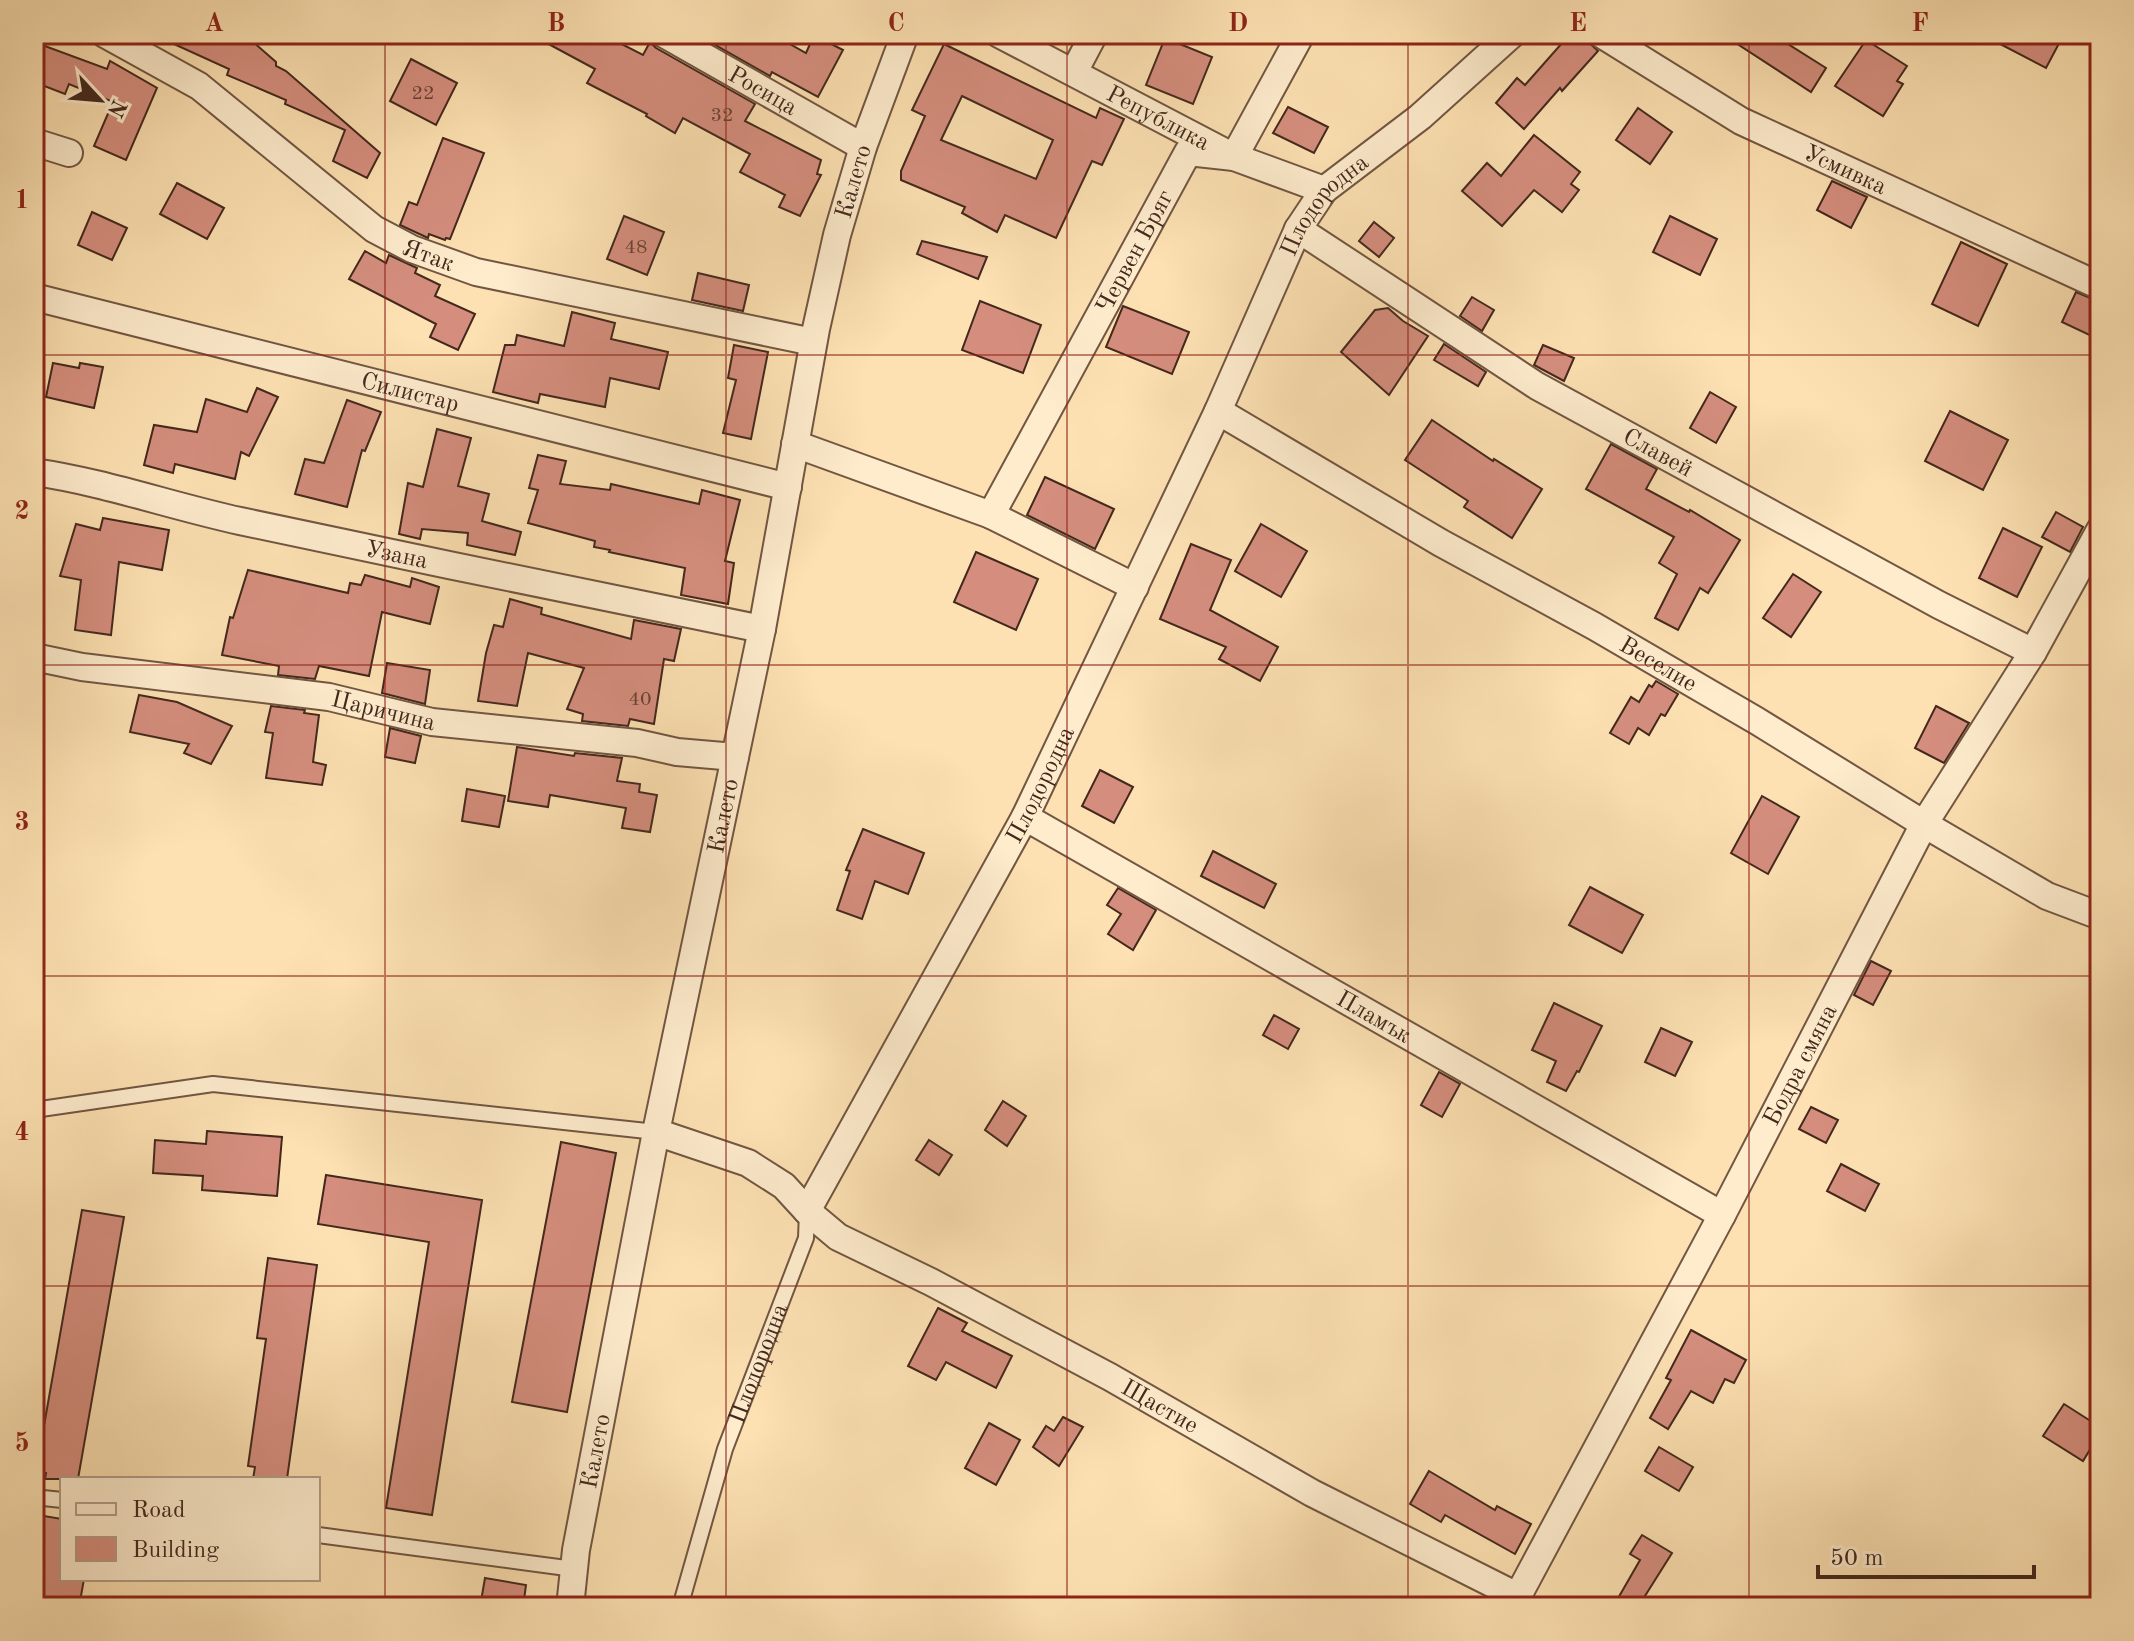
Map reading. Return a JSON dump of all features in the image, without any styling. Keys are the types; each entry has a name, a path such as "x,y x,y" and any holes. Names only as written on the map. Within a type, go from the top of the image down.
{"street":[{"name":"Ятак","path":"105,34 199,86 374,229 412,249 476,272 813,342"},
{"name":"Росица","path":"664,34 863,147"},
{"name":"Калето","path":"570,1607 574,1569 656,1132 762,629 813,342 837,235 863,147 905,34"},
{"name":"Република","path":"999,34 1234,157 1324,190"},
{"path":"1074,72 1094,34"},
{"path":"1234,157 1301,34"},
{"name":"Плодородна","path":"807,1211 1025,817 1218,411 1298,229 1324,190 1420,117 1512,34"},
{"name":"Усмивка","path":"1601,34 1741,121 2100,286"},
{"path":"34,142 69,153"},
{"name":"Червен Бряг","path":"991,515 1188,152 1234,157"},
{"name":"Славей","path":"1298,229 1537,386 1939,605 2033,652"},
{"name":"Силистар","path":"34,297 788,487"},
{"name":"Веселие","path":"1218,411 1441,543 1594,626 1744,713 2047,896 2100,916"},
{"path":"795,444 991,515 1135,587"},
{"name":"Узана","path":"34,472 72,477 216,516 469,571 762,629"},
{"name":"Бодра смяна","path":"1514,1602 1722,1215 1924,824 2033,652 2100,530"},
{"name":"Царичина","path":"34,657 82,667 329,697 432,722 637,743 677,752 735,757"},
{"name":"Пламък","path":"1025,817 1722,1215"},
{"name":"Щастие","path":"656,1132 748,1163 784,1186 838,1237 931,1282 1110,1377 1312,1493 1514,1602"}],"lane":[{"path":"34,1110 213,1084 656,1132"},
{"name":"Плодородна","path":"680,1607 725,1449 806,1238 807,1211"},
{"path":"34,1497 60,1500"},
{"path":"320,1535 574,1569"}],"building":[{"path":"152,34 244,34 276,62 276,66 286,71 380,153 367,178 333,161 345,130 285,104 286,100 227,75 229,69"},
{"path":"530,34 602,34 643,55 650,42 755,104 745,121 821,160 817,174 821,175 800,216 779,207 785,195 740,172 750,154 683,118 675,133 647,114 587,83 595,69"},
{"path":"696,34 772,34 806,53 814,35 843,50 818,97 772,72 770,76"},
{"path":"1570,34 1580,34 1598,51 1524,129 1496,103 1517,78 1525,85"},
{"path":"1722,34 1772,34 1826,68 1811,92"},
{"path":"1981,34 2064,34 2046,68"},
{"path":"1165,38 1212,57 1193,104 1146,85"},
{"path":"1866,40 1907,66 1897,81 1903,84 1883,116 1835,86"},
{"path":"34,42 107,69 110,61 157,88 126,160 94,146 113,102 69,84 65,94 34,82"},
{"path":"944,44 1096,118 1100,108 1124,119 1102,165 1092,161 1056,238 1005,215 997,232 962,213 965,207 901,180 901,171 925,116 912,110","holes":["962,96 1053,140 1036,179 941,140"]},
{"path":"411,59 457,83 436,125 390,101"},
{"path":"1288,107 1328,127 1314,153 1273,133"},
{"path":"1638,108 1672,132 1650,164 1616,140"},
{"path":"1534,135 1580,172 1571,184 1579,190 1562,212 1534,190 1502,226 1462,191 1487,163 1501,176"},
{"path":"443,138 484,153 450,239 445,240 429,234 428,238 400,225 409,202 417,205"},
{"path":"1832,181 1867,197 1851,228 1817,210"},
{"path":"177,183 224,208 207,239 160,214"},
{"path":"92,212 127,228 112,260 78,245"},
{"path":"624,216 664,232 647,275 607,259"},
{"path":"1670,216 1717,239 1700,275 1653,252"},
{"path":"1374,222 1394,238 1379,257 1359,241"},
{"path":"922,241 987,257 978,279 917,254"},
{"path":"1961,242 2007,264 1978,326 1932,304"},
{"path":"365,251 386,263 389,255 417,268 415,273 440,285 435,296 475,314 458,350 430,337 436,324 349,279"},
{"path":"698,273 749,285 743,311 692,300"},
{"path":"2076,292 2100,302 2100,340 2062,322"},
{"path":"1472,297 1494,310 1482,331 1460,316"},
{"path":"980,301 1041,325 1023,373 962,350"},
{"path":"1123,306 1189,332 1172,374 1106,347"},
{"path":"1388,308 1428,336 1389,395 1341,352 1375,310"},
{"path":"572,312 615,323 611,339 668,352 659,389 610,378 605,407 540,394 538,403 493,392 505,345 515,345 517,335 564,346"},
{"path":"1444,344 1486,372 1478,386 1434,360"},
{"path":"734,345 768,352 751,439 723,433 736,380 728,378"},
{"path":"1543,345 1574,358 1564,381 1534,365"},
{"path":"53,363 79,368 80,363 103,367 94,408 46,397"},
{"path":"257,388 278,397 249,456 241,452 235,479 175,464 173,473 144,465 154,425 197,432 206,399 247,412"},
{"path":"1710,392 1736,407 1716,443 1690,428"},
{"path":"347,400 381,412 365,451 362,450 347,507 295,494 305,459 324,463"},
{"path":"1950,411 2008,440 1983,490 1925,461"},
{"path":"1432,420 1542,489 1512,538 1464,507 1468,501 1405,460"},
{"path":"437,429 471,438 458,486 489,494 482,521 521,532 515,555 467,545 468,533 422,529 420,539 399,534 408,483 423,487"},
{"path":"1611,444 1657,469 1646,489 1690,510 1740,540 1708,593 1700,588 1678,630 1655,618 1677,574 1659,563 1674,537 1586,489"},
{"path":"538,455 566,461 560,484 610,490 611,484 699,504 702,490 740,500 725,561 734,563 728,604 681,595 685,568 609,552 594,547 595,541 528,523 538,490 529,488"},
{"path":"1045,477 1114,509 1095,549 1027,515"},
{"path":"2056,512 2083,527 2070,552 2042,537"},
{"path":"103,518 169,530 162,570 119,562 111,635 75,630 81,580 60,576 76,524 100,530"},
{"path":"1261,524 1307,551 1281,597 1235,571"},
{"path":"2003,528 2042,547 2017,597 1979,578"},
{"path":"1191,544 1231,560 1210,610 1278,647 1260,681 1219,659 1226,647 1160,619"},
{"path":"976,552 1038,579 1016,630 954,602"},
{"path":"248,570 348,593 350,583 361,585 365,575 410,587 412,578 439,587 430,624 382,612 369,676 319,666 315,679 278,675 279,666 222,655 230,617 233,618"},
{"path":"1793,574 1821,592 1791,637 1763,618"},
{"path":"510,599 542,608 541,614 631,639 634,620 681,629 674,661 664,659 654,724 630,719 628,726 582,721 583,714 567,709 584,668 528,653 517,706 478,701 494,625 503,627"},
{"path":"387,663 430,670 425,704 382,693"},
{"path":"1656,681 1678,694 1649,735 1638,728 1629,744 1610,733 1631,697 1639,702 1649,685 1652,687"},
{"path":"139,695 177,702 232,726 211,764 184,753 189,744 130,732"},
{"path":"271,706 319,715 313,762 326,765 322,785 266,778 273,733 265,732"},
{"path":"1936,706 1969,723 1944,763 1915,748"},
{"path":"390,728 421,736 415,763 385,757"},
{"path":"517,747 574,756 575,753 622,758 617,781 640,784 639,792 657,795 650,832 622,828 626,808 550,795 548,807 508,801"},
{"path":"1100,770 1133,787 1114,823 1082,806"},
{"path":"467,789 505,796 499,827 462,821"},
{"path":"1762,796 1799,817 1768,874 1731,853"},
{"path":"863,829 924,853 908,894 875,881 862,919 837,910 850,871 846,870"},
{"path":"1213,851 1276,884 1264,908 1201,876"},
{"path":"1590,887 1643,915 1622,953 1569,925"},
{"path":"1118,888 1156,910 1133,950 1108,934 1121,914 1107,905"},
{"path":"1871,961 1891,971 1873,1005 1854,995"},
{"path":"1554,1003 1602,1026 1566,1091 1547,1082 1556,1061 1532,1050"},
{"path":"1274,1015 1299,1029 1288,1049 1263,1035"},
{"path":"1661,1028 1692,1042 1675,1076 1645,1062"},
{"path":"1439,1072 1460,1084 1442,1117 1421,1105"},
{"path":"1003,1101 1026,1116 1007,1146 985,1130"},
{"path":"1811,1107 1838,1120 1826,1143 1799,1129"},
{"path":"207,1131 282,1137 277,1196 202,1190 203,1176 153,1173 155,1140 206,1144"},
{"path":"929,1140 952,1155 939,1175 916,1160"},
{"path":"561,1142 616,1153 567,1412 512,1402"},
{"path":"1841,1164 1879,1184 1865,1211 1827,1191"},
{"path":"326,1175 482,1200 432,1515 386,1508 429,1242 318,1224"},
{"path":"82,1210 124,1217 78,1477 45,1479 46,1473 36,1471"},
{"path":"268,1258 317,1265 287,1477 253,1477 255,1467 248,1466 266,1339 257,1338"},
{"path":"938,1308 967,1323 962,1331 1012,1356 996,1388 946,1362 936,1380 908,1366"},
{"path":"1691,1330 1746,1360 1734,1383 1725,1379 1713,1403 1691,1391 1668,1429 1650,1418 1671,1380 1666,1378"},
{"path":"2064,1404 2100,1427 2100,1433 2083,1461 2043,1436"},
{"path":"1063,1417 1083,1427 1059,1466 1033,1447 1046,1426 1054,1431"},
{"path":"989,1423 1020,1440 996,1485 965,1468"},
{"path":"1659,1447 1693,1467 1679,1491 1645,1471"},
{"path":"1429,1471 1495,1510 1497,1506 1531,1524 1515,1554 1445,1515 1441,1522 1410,1504"},
{"path":"38,1515 60,1519 60,1581 84,1581 79,1607 34,1607 34,1539"},
{"path":"1642,1535 1672,1553 1638,1607 1613,1607 1640,1560 1630,1554"},
{"path":"485,1578 526,1585 523,1607 480,1607"}]}
